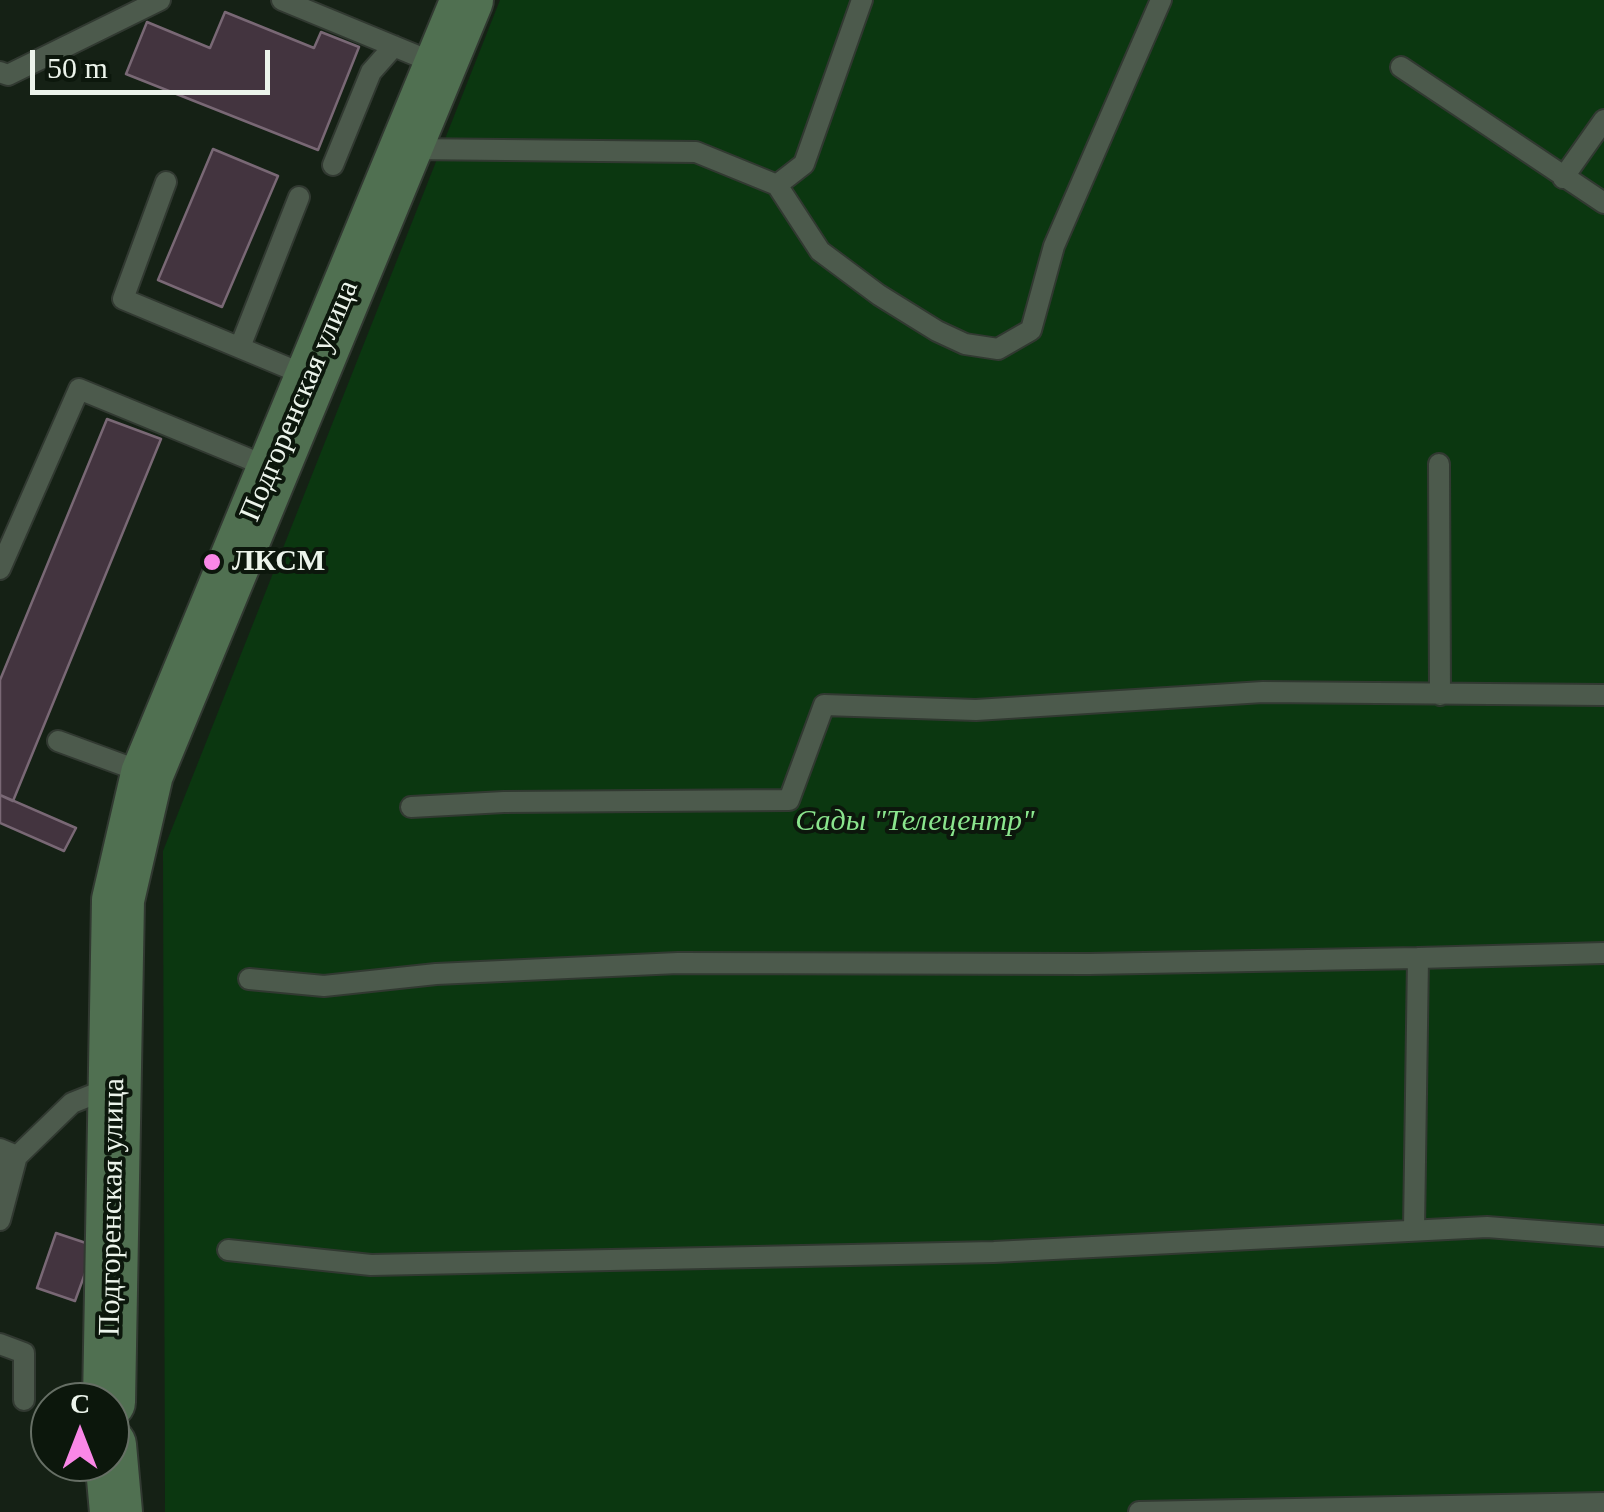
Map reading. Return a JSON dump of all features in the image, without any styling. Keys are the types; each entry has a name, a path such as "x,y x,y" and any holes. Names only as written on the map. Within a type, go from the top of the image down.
{"street":[{"name":"Подгоренская улица","path":"109,1382 118,900 146,774 405,149 417,56 467,0"},
{"path":"113,1482 116,1512"}],"lane":[{"path":"0,72 8,76 160,0"},
{"path":"282,0 417,56"},
{"path":"777,185 804,164 862,0"},
{"path":"405,149 696,152 777,185 820,251 879,295 965,344 998,350 1030,330 1054,246 1162,0"},
{"path":"333,165 371,72 417,56"},
{"path":"1401,67 1604,202"},
{"path":"1563,178 1604,120"},
{"path":"166,182 122,299 310,376"},
{"path":"240,347 299,197"},
{"path":"0,569 79,389 271,468"},
{"path":"1438,464 1440,695"},
{"path":"412,807 504,802 788,800 824,705 976,710 1263,692 1604,695"},
{"path":"58,741 146,774"},
{"path":"249,979 324,986 436,974 678,963 1089,964 1604,953"},
{"path":"1414,1230 1418,958"},
{"path":"0,1173 9,1152 72,1103 115,1086"},
{"path":"0,1220 9,1152"},
{"path":"228,1250 370,1265 994,1252 1487,1227 1604,1236"},
{"path":"0,1344 24,1353 24,1400"},
{"path":"1140,1512 1604,1503"}],"green space":[{"name":"Сады \"Телецентр\"","path":"500,0 1604,0 1604,1512 165,1512 163,851"}],"building":[{"path":"225,12 314,48 321,32 359,47 318,150 126,74 147,22 210,48"},
{"path":"213,149 278,176 222,307 158,280"},
{"path":"107,419 161,439 13,801 0,795 0,680"},
{"path":"0,795 76,828 64,851 0,823"},
{"path":"56,1233 95,1246 75,1301 37,1288"}],"place":[{"name":"ЛКСМ","path":"212,562"}]}
